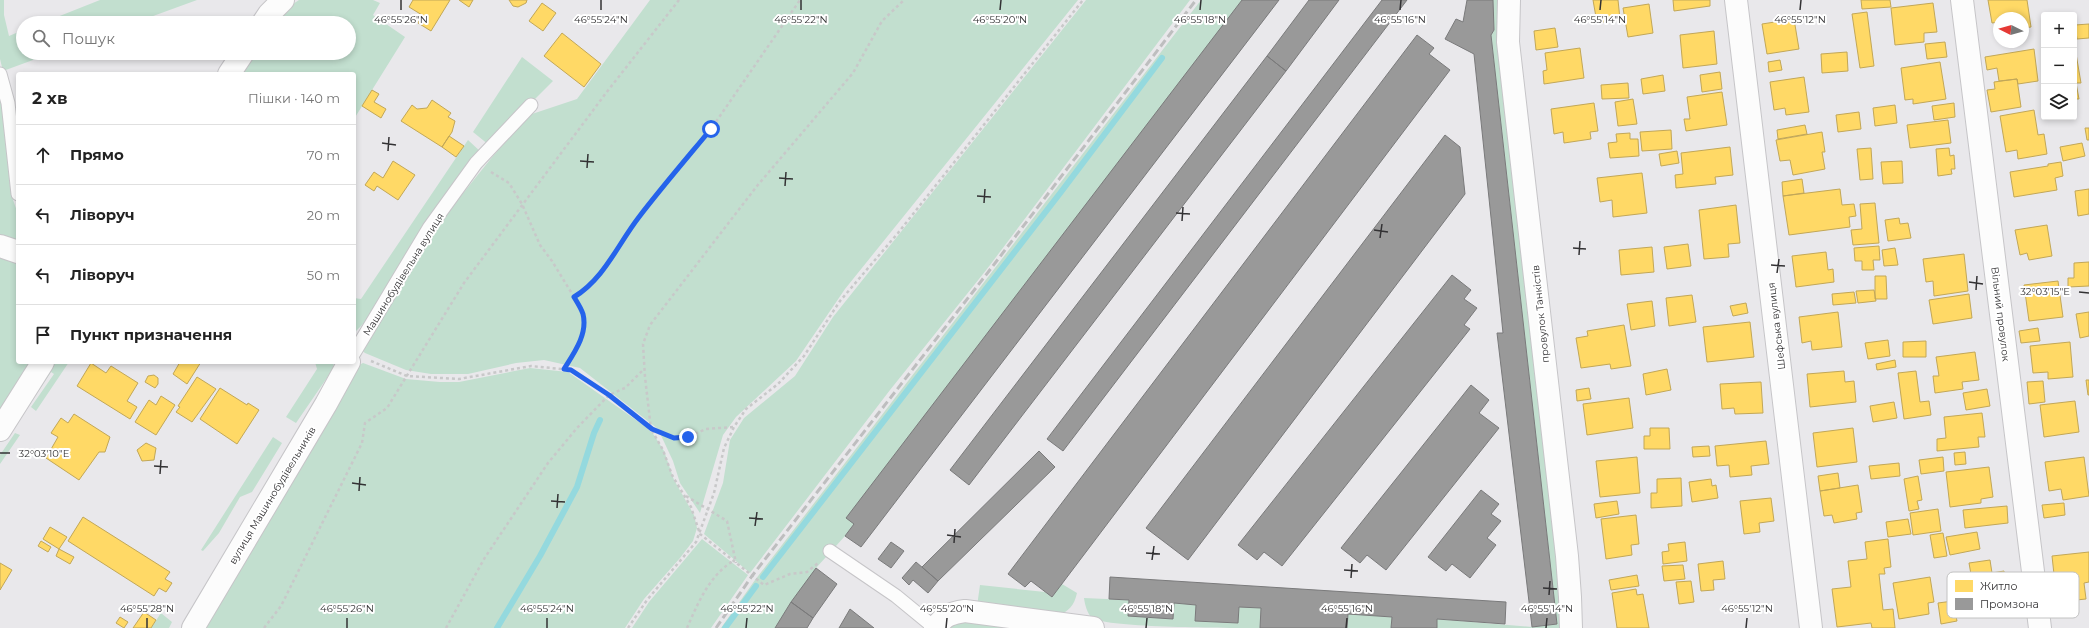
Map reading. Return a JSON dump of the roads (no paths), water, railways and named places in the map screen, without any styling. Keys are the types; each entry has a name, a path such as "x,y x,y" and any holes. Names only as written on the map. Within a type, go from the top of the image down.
{"street":[{"path":"268,16 283,0"},
{"name":"провулок Танкістів","path":"1509,0 1508,42 1566,548 1570,597 1570,628"},
{"name":"Шефська вулиця","path":"1736,0 1811,628"},
{"name":"Вільний провулок","path":"1962,0 2033,572"},
{"path":"230,72 238,60"},
{"path":"0,246 16,251"},
{"path":"0,430 43,364"},
{"name":"вулиця Машинобудівельників","path":"193,628 326,404 356,364"},
{"path":"935,628 944,617 953,612 965,611 1093,628"},
{"name":"Вільний провулок","path":"2039,618 2040,628"}],"lane":[{"path":"0,74 8,103 16,176"},
{"name":"Машинобудівельна вулиця","path":"356,350 429,228 476,163 531,105"},
{"path":"830,551 896,596 935,628"}],"waterway":[{"path":"763,577 1061,192 1162,58"},
{"path":"497,628 540,556 577,487 594,433 600,420"},
{"path":"725,628 756,586"}],"railway":[{"path":"716,628 752,576 989,271 1196,0"}]}
